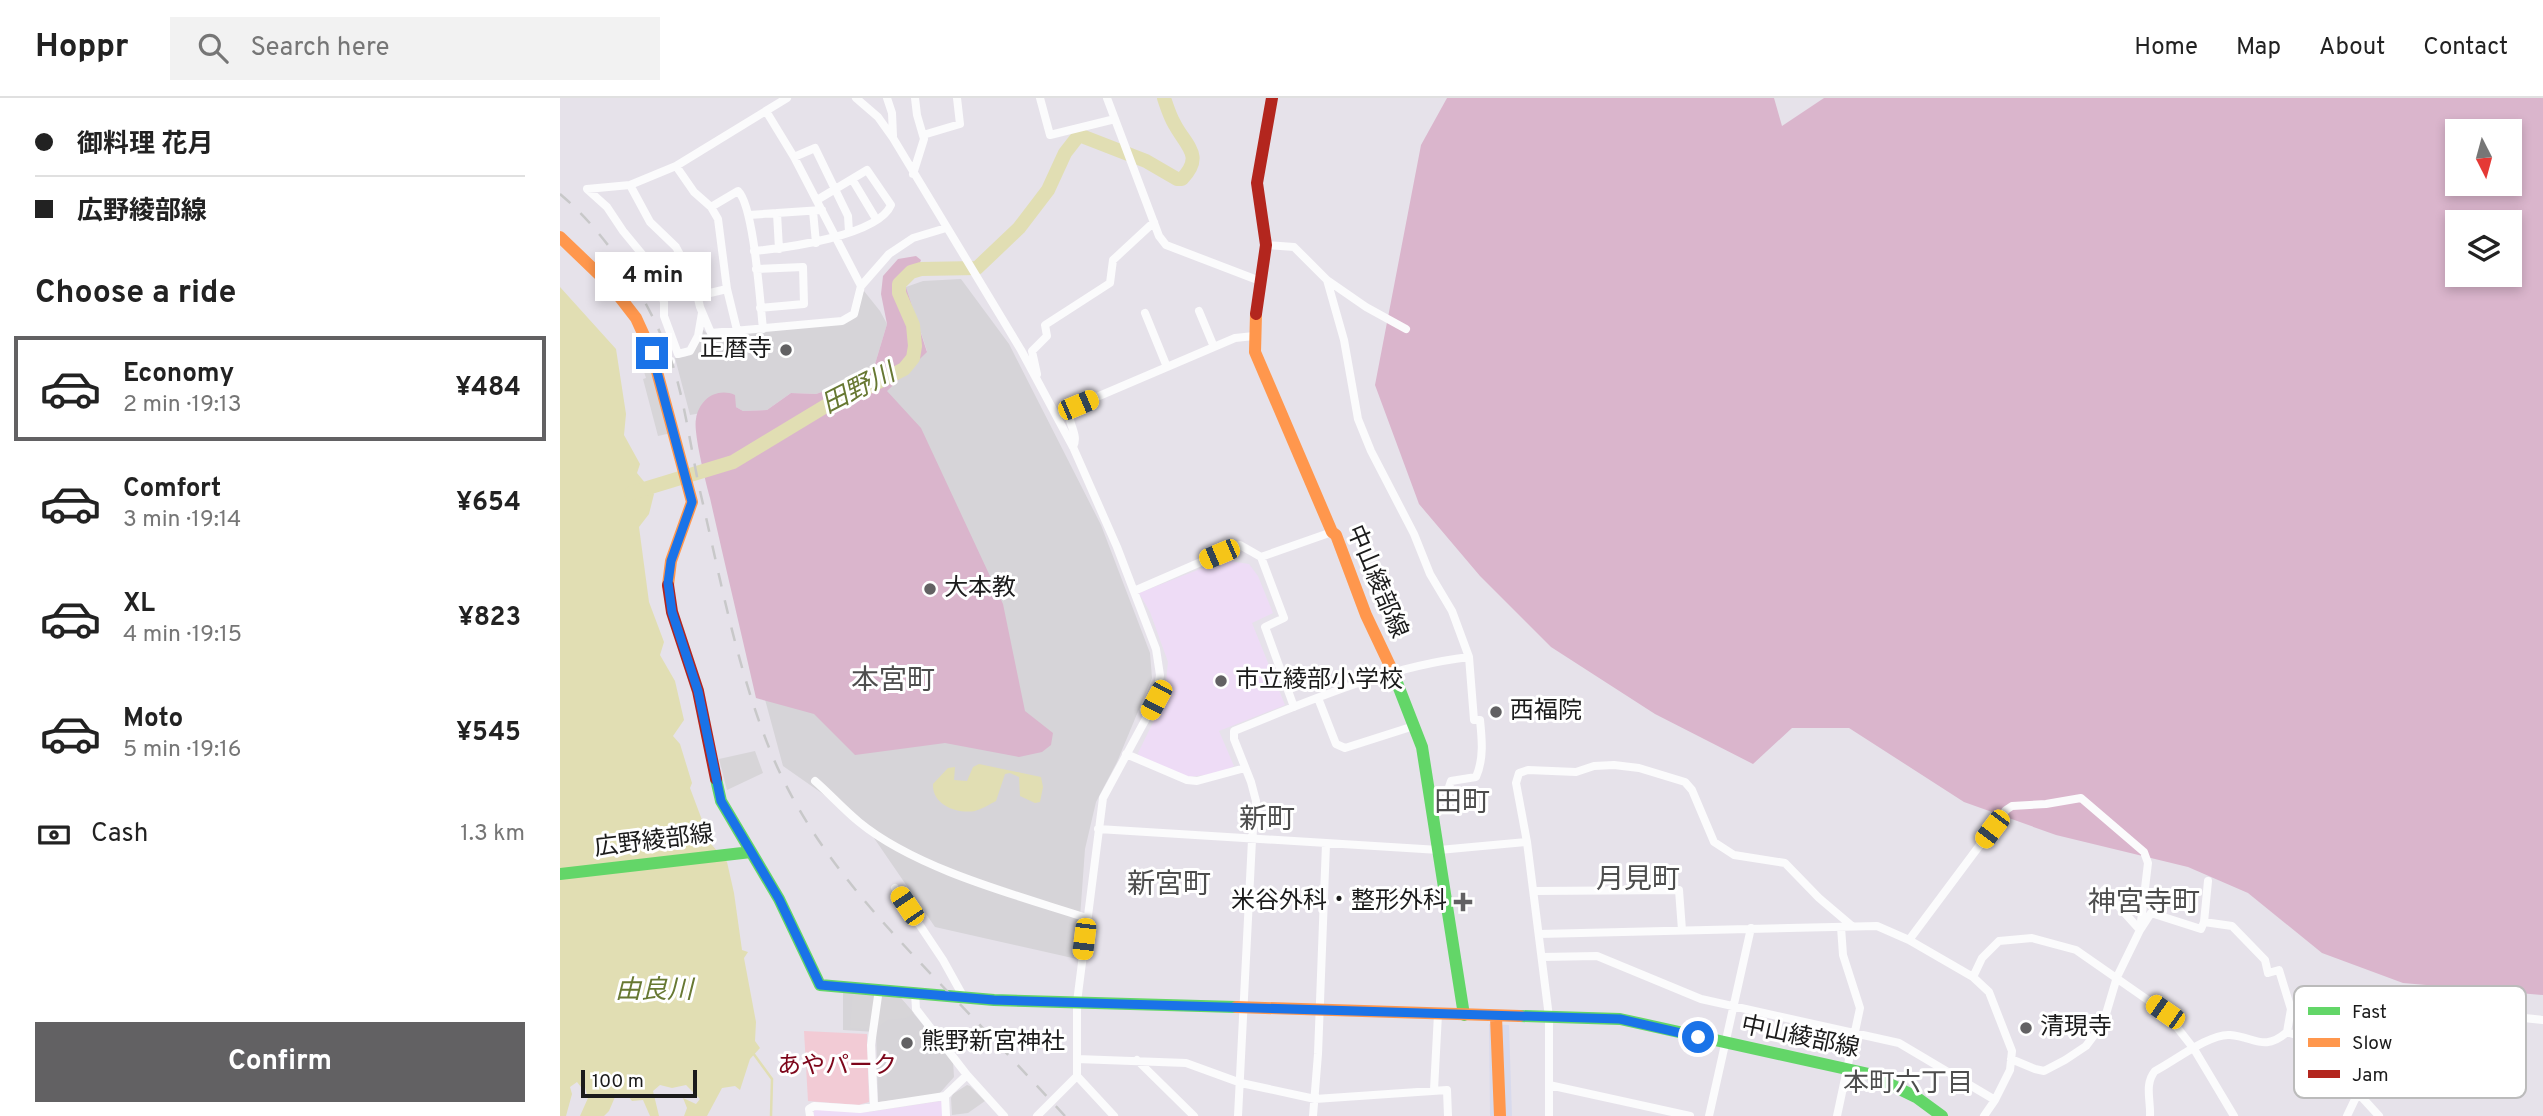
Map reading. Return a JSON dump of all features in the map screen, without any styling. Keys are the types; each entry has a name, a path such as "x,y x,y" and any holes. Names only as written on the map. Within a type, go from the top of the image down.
{"main road":[{"name":"中山綾部線","path":"1270,99 1257,183 1266,244 1254,336 1255,352 1332,532 1336,535 1366,615 1422,747 1464,1015 1620,1019 1869,1074 1916,1097 1942,1116"},
{"name":"広野綾部線","path":"560,237 596,270 636,318 652,353 692,502 671,561 668,583 672,612 698,691 721,801 751,852 560,874"},
{"path":"751,852 779,899 820,985 994,1000 1464,1015"},
{"path":"1496,1017 1500,1116"}],"street":[{"path":"702,313 698,336 690,351 678,354 664,316 664,302 660,291 665,282 607,207 587,189 629,185 676,166 787,98"},
{"path":"856,98 878,117 893,138 1038,380 1073,447 1156,649 1160,675 1156,700 1103,798 1077,1002 1077,1076 1114,1116"},
{"path":"887,98 892,113 893,138"},
{"path":"913,174 925,139 915,98"},
{"path":"923,135 960,124 957,98"},
{"path":"1040,98 1050,135 1115,119"},
{"path":"1107,98 1159,236 1166,245 1260,281"},
{"path":"766,111 817,200 816,243"},
{"path":"794,157 815,148 848,216 849,232"},
{"path":"676,166 694,192 712,207 718,219 727,289 737,330"},
{"path":"754,251 816,243 836,237 887,214 891,205 867,170 817,200"},
{"path":"852,179 876,219"},
{"path":"629,185 650,222 676,247 694,281 702,313 711,333 842,321 854,314 861,286 889,254 913,238 946,228"},
{"path":"712,207 738,191 744,196 749,215 763,329"},
{"path":"749,215 818,210"},
{"path":"818,210 836,237 861,286"},
{"path":"777,214 779,249"},
{"path":"1038,380 1032,351 1047,337 1045,324 1110,283 1113,260 1154,222"},
{"path":"1266,244 1294,247 1327,280 1366,307 1406,329"},
{"path":"756,269 803,267 804,304 761,308"},
{"path":"1327,280 1344,340 1359,419 1371,451 1430,573 1452,611 1469,657 1474,720 1480,720 1480,767 1476,776 1451,781 1448,790 1430,791"},
{"path":"697,296 727,289"},
{"path":"1199,311 1214,346"},
{"path":"1145,313 1167,367"},
{"path":"1073,447 1076,433 1069,422 1069,413 1078,405 1214,346 1235,338 1254,336"},
{"path":"654,365 671,361"},
{"path":"1261,556 1332,532"},
{"path":"1134,591 1240,545 1261,556 1284,618 1265,627 1294,707"},
{"path":"1238,1116 1256,801 1234,739 1234,731 1392,671 1469,657"},
{"path":"1318,698 1336,744 1345,748 1413,726"},
{"path":"1126,754 1187,780 1197,781 1245,768"},
{"path":"1549,1116 1549,1017 1534,891 1516,783 1519,773 1528,770 1576,772 1604,766 1639,768 1685,782 1692,790 1714,842 1734,855 1785,863 1819,898 1852,926"},
{"path":"816,781 860,823 910,853 987,886 1087,918"},
{"path":"1909,940 2006,810 2012,806 2046,804 2076,797 2087,800 2144,852 2148,863 2140,930"},
{"path":"1098,829 1439,850 1527,842"},
{"path":"1313,1116 1326,844"},
{"path":"2011,1059 2044,1071 2086,1045 2106,1014 2117,977 2151,913 2201,929 2208,881"},
{"path":"895,888 943,960 963,996"},
{"path":"1534,891 1679,890 1682,930"},
{"path":"2104,890 2140,930"},
{"path":"2150,1116 2150,1077 2155,1071 2215,1037 2227,1034 2268,1044 2287,1032 2291,1009 2279,970 2268,973 2265,960 2232,926 2204,922"},
{"path":"1539,934 1877,926 1909,940 1973,977 1989,992 2012,1051 2010,1070 1984,1116"},
{"path":"1836,1116 1860,1008 1843,955 1841,927"},
{"path":"1709,1116 1751,928"},
{"path":"1973,977 1982,958 1999,941 2032,938 2076,950 2165,1012 2194,1049 2234,1116"},
{"path":"1542,957 1597,957 1701,999 1899,1043 1995,1100"},
{"path":"874,1107 871,1045 879,989"},
{"path":"915,993 916,1009 967,1075 1004,1116"},
{"path":"1434,1090 1438,1014"},
{"path":"2287,1032 2294,1034"},
{"path":"1077,1059 1186,1063 1241,1083 1315,1099 1447,1090 1448,1116"},
{"path":"1137,1060 1194,1116"},
{"path":"810,1116 810,1109 814,1106 860,1109 945,1096 967,1075"},
{"path":"1037,1116 1077,1076"},
{"path":"1549,1085 1690,1116"},
{"path":"945,1096 946,1116"},
{"path":"2347,1116 2356,1098"},
{"path":"2363,1098 2379,1116"}],"shaded area":[{"path":"1447,98 1774,98 1782,126 1824,98 2543,98 2543,995 2526,994 2526,986 2438,986 2403,983 2322,953 2248,893 2188,867 2056,835 1964,802 1849,728 1792,728 1753,764 1655,714 1551,647 1480,576 1419,504 1375,385 1421,145"},
{"path":"916,256 921,260 919,265 904,273 927,352 887,391 921,428 1003,604 1025,711 1053,733 1051,745 1042,752 1019,757 945,743 855,755 814,714 756,698 700,458 696,435 698,412 705,401 715,394 735,395 736,407 743,411 767,410 791,393 816,394 850,382 875,364 887,324 881,294 883,276 898,259"},
{"name":"大本教","path":"961,279 1009,344 1101,525 1150,653 1152,678 1117,762 1096,802 1085,849 1077,959 935,927 863,822 783,766 706,481 927,351 906,287 923,281"},
{"name":"正暦寺","path":"864,291 887,324 875,364 850,382 816,394 791,393 767,410 743,411 736,407 690,415 675,358 687,356 702,329 710,336 844,324"},
{"path":"651,361 671,433 658,436 641,363"},
{"name":"市立綾部小学校","path":"1223,560 1249,564 1258,576 1273,613 1252,623 1285,705 1219,731 1234,766 1219,773 1182,778 1142,764 1138,753 1164,700 1168,662 1150,612 1139,593"},
{"path":"755,751 763,773 727,790 719,759"},
{"name":"熊野新宮神社","path":"843,990 900,997 953,1061 954,1077 938,1095 878,1102 876,1032 843,1030"},
{"path":"853,991 900,997 914,1013 906,1018 887,1020 875,1029 850,1028"},
{"path":"1489,1024 1509,1025 1512,1116 1490,1116"},
{"path":"967,1085 985,1101 968,1113 952,1115 953,1094"},
{"path":"941,1101 944,1104 945,1116 814,1116 813,1113 815,1110 869,1112"}],"green space":[{"name":"あやパーク","path":"804,1031 867,1034 869,1102 858,1105 808,1101"}],"water":[{"name":"由良川","path":"560,287 616,349 626,414 624,435 640,464 637,473 654,494 649,514 639,527 649,602 664,642 660,655 675,681 684,720 673,736 680,744 692,783 690,788 711,844 727,862 742,950 748,952 744,958 756,1022 755,1041 760,1048 750,1059 740,1090 735,1086 722,1088 707,1116 684,1116 687,1108 683,1098 696,1104 700,1099 686,1085 672,1088 660,1085 653,1091 659,1116 650,1116 643,1100 632,1101 628,1096 615,1097 604,1116 580,1116 588,1098 584,1084 581,1087 577,1082 570,1087 572,1094 566,1116 560,1116"},
{"path":"979,764 1041,777 1043,787 1040,802 1035,803 1020,796 1019,777 1010,773 1005,774 996,801 980,809 961,811 941,803 933,784 948,768 955,767 954,780 967,781 973,767"}],"waterway":[{"name":"田野川","path":"631,493 733,462 829,404 904,369 913,358 915,346 913,325 899,293 899,284 911,272 921,269 977,268 1019,228 1048,190 1065,153 1079,135 1146,161 1177,179 1182,179 1189,171 1193,158 1164,98"},
{"path":"753,1053 772,1079 771,1116"}],"railway":[{"path":"560,194 613,251 642,297 665,345 682,399 723,594 741,662 762,729 791,795 830,857 875,913 1065,1116"}],"traffic: fast":[{"path":"1392,670 1422,747 1464,1015"},
{"path":"716,779 721,801 779,899 820,985 994,1000 1236,1007"},
{"path":"560,874 751,852"},
{"path":"1520,1016 1620,1019 1869,1074 1916,1097 1942,1116"}],"traffic: slow":[{"path":"560,237 612,287 636,318 652,353 692,502 671,561 668,585"},
{"path":"1256,314 1255,352 1332,532 1336,535 1366,615 1392,670"},
{"path":"1236,1007 1520,1016"},
{"path":"1496,1017 1500,1116"}],"traffic: jam":[{"path":"1256,314 1266,245 1257,183 1272,98"},
{"path":"668,585 672,612 698,691 716,779"}],"place":[{"name":"正暦寺","path":"786,350"},
{"name":"大本教","path":"930,589"},
{"name":"市立綾部小学校","path":"1221,681"},
{"name":"西福院","path":"1496,712"},
{"name":"米谷外科・整形外科","path":"1463,902"},
{"name":"清現寺","path":"2026,1028"},
{"name":"熊野新宮神社","path":"907,1043"}],"district":[{"name":"本宮町","path":"893,682"},
{"name":"田町","path":"1462,804"},
{"name":"新町","path":"1267,821"},
{"name":"月見町","path":"1638,881"},
{"name":"新宮町","path":"1169,886"},
{"name":"神宮寺町","path":"2144,904"},
{"name":"本町六丁目","path":"1908,1084"}],"route":[{"path":"652,353 692,502 671,561 668,583 672,612 698,691 721,801 779,899 820,985 994,1000 1620,1019 1698,1037"}]}
